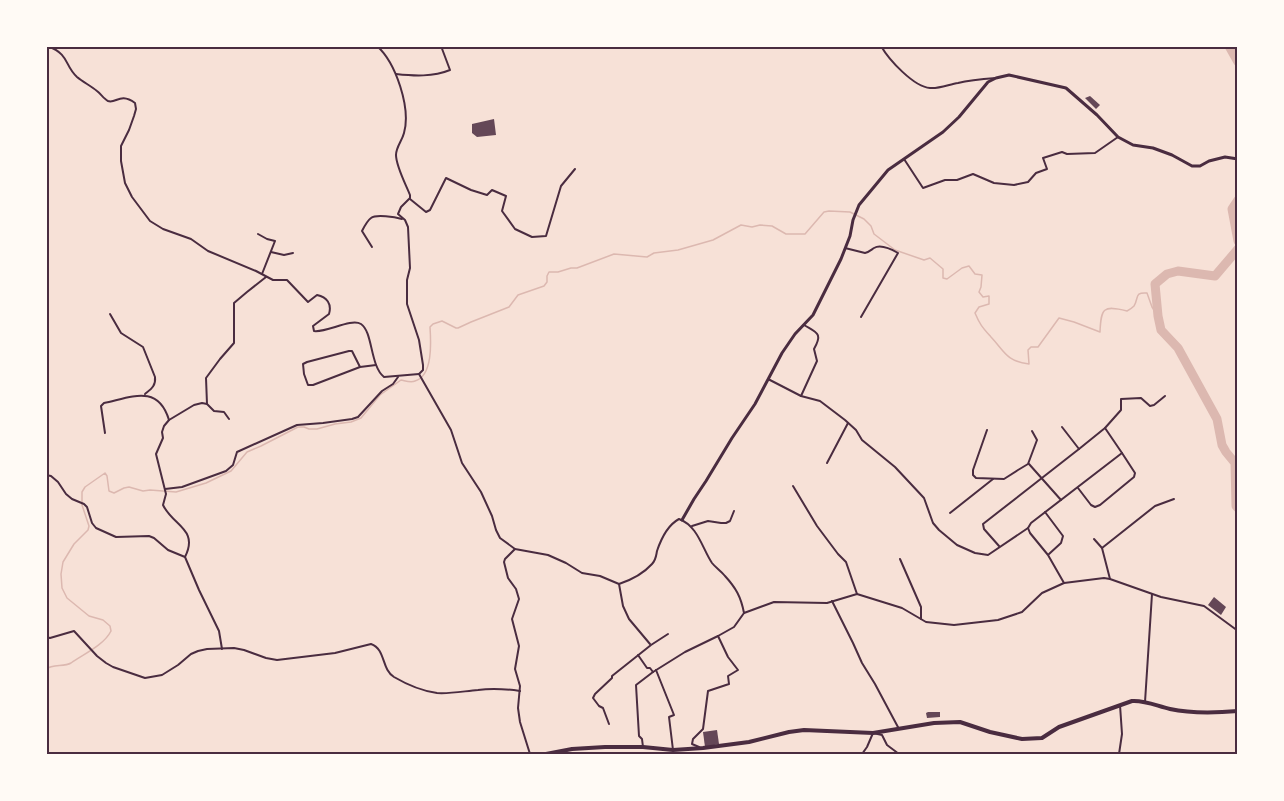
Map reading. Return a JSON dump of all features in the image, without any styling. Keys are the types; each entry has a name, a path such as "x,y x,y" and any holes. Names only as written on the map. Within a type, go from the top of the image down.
{"main road":[{"path":"546,754 572,749 605,747 643,747 675,751 740,744 804,730 873,734 934,723 960,722 1022,739 1042,738 1059,727 1132,701 1145,702 1171,710 1204,713 1238,711"}],"street":[{"path":"48,46 58,50 77,77 99,92 106,100 113,101 121,98 135,102 134,116 121,146 121,161 125,183 132,198 150,221 163,229 191,239 208,251 273,280 287,280 308,302 317,295 325,298 330,306 329,314 313,326 316,332 355,323 361,324 366,332 380,375 384,377 420,375"},
{"path":"377,46 383,51 396,74 404,103 404,132 396,156 410,195 398,211 408,227 410,268 407,280 407,304 419,340 423,365 420,375"},
{"path":"396,74 421,76 450,70 441,46"},
{"path":"881,46 888,58 920,85 930,88 1009,75 1066,88 1118,137 1133,144 1172,155 1192,166 1200,166 1226,157 1238,159"},
{"path":"682,520 755,404 782,353 795,334 813,315 841,259 859,204 888,170 943,132 959,117 988,82 996,78"},
{"path":"904,159 923,188 972,174 994,183 1014,185 1028,182 1036,173 1047,169 1043,158 1062,152 1067,154 1095,153 1118,137"},
{"path":"409,199 426,212 430,210 446,178 487,195 492,190 506,196 502,211 515,229 532,237 546,236 561,186 575,168"},
{"path":"372,247 362,231 371,218 390,216 405,220"},
{"path":"258,234 275,241 262,274"},
{"path":"845,248 865,254 880,246 898,253 861,317"},
{"path":"271,252 284,255 293,253"},
{"path":"207,404 206,378 234,343 234,303 267,277"},
{"path":"105,433 101,404 145,394 156,381 141,345 121,333 110,314"},
{"path":"801,396 817,361 814,349 819,340 816,332 804,325"},
{"path":"360,367 352,351 349,351 306,362 302,368 308,385 313,385 360,367 376,364"},
{"path":"420,375 451,430 462,463 482,492 498,535 515,549 548,555 582,573 600,576 619,584 633,579 653,563 672,523 679,519 698,534 714,565 726,576 741,598 744,613"},
{"path":"165,489 182,487 226,471 233,465 237,453 297,424 334,422 358,417 398,377"},
{"path":"768,379 801,396 820,401 848,423 862,440 895,467 924,498 933,523 939,530 957,545 975,553 988,555 1028,528 1031,523 1122,453"},
{"path":"145,394 162,404 169,420"},
{"path":"1000,547 984,530 983,524 1105,428 1121,410 1121,399 1141,398 1150,406 1165,396"},
{"path":"185,557 189,549 187,532 166,510 163,501 166,494 156,454 163,438 162,432 169,420 194,405 202,403 207,404 214,411 224,412 229,419"},
{"path":"827,463 848,423"},
{"path":"1062,427 1079,449"},
{"path":"1077,488 1095,507 1134,477 1135,473 1105,428"},
{"path":"987,430 973,470 976,478 1004,479 1028,464 1037,440 1032,431"},
{"path":"1028,464 1061,500"},
{"path":"46,475 58,482 66,494 87,507 96,528 116,537 148,536 154,538 168,550 185,557 219,631 222,649"},
{"path":"950,513 993,479"},
{"path":"793,486 818,526 846,562 857,594"},
{"path":"1102,548 1155,506 1174,499"},
{"path":"690,527 708,521 726,523 730,521 734,511"},
{"path":"1045,512 1063,536 1061,543 1048,555"},
{"path":"1028,528 1048,555 1064,583"},
{"path":"1094,539 1102,548 1110,579"},
{"path":"515,549 504,562 508,579 516,589 519,599 512,619 519,646 515,669 520,686 518,708 520,722 530,754"},
{"path":"900,559 921,607 921,620"},
{"path":"643,747 639,736 636,685 685,652 734,627 744,613 774,602 827,603 857,594 902,608 926,622 954,625 998,620 1022,612 1042,593 1064,583 1088,579 1110,579 1152,594 1204,606 1238,631"},
{"path":"619,584 623,606 629,619 651,645"},
{"path":"1145,702 1152,594"},
{"path":"832,601 862,663 899,729"},
{"path":"46,637 50,638 74,631 112,667 145,678 170,671 198,651 244,650 277,660 335,653 372,644 380,650 388,673 419,689 438,693 494,689 520,691"},
{"path":"609,724 603,708 593,698 595,694 612,676 668,634"},
{"path":"705,754 703,748 692,744 693,739 704,729 708,691 729,684 728,676 738,670 728,657 718,636"},
{"path":"638,655 647,668 654,671 674,715 669,717 675,751"},
{"path":"1119,754 1122,734 1120,705"},
{"path":"862,754 873,734 882,735 887,745 899,754"}],"building":[{"path":"1090,96 1100,105 1096,109 1085,98"},
{"path":"494,119 496,135 477,137 472,133 472,124"},
{"path":"1214,597 1226,607 1221,615 1208,605"},
{"path":"940,712 940,717 927,718 926,713"},
{"path":"717,730 719,744 705,747 703,732"}],"waterway":[{"path":"1229,46 1238,62"},
{"path":"1238,200 1232,209 1238,241"},
{"path":"46,669 71,663 99,645 111,631 110,626 103,620 89,616 67,598 62,588 63,562 89,526 82,505 82,492 85,487 105,473 109,491 114,493 129,487 143,491 176,492 206,483 231,471 247,452 298,427 317,429 361,418 380,395 401,380 413,382 425,373 430,358 430,327 433,324 442,321 458,328 509,307 518,295 544,286 549,272 577,268 614,254 647,257 654,253 678,250 713,240 741,225 772,226 786,234 805,234 824,212 850,212 864,219 871,226 874,234 895,250 924,260 930,258 943,269 943,278 947,279 962,268 969,266 975,274 982,275 979,292 983,297 989,296 989,304 979,307 975,313 986,331 1015,361 1029,364 1028,350 1031,347 1038,347 1059,318 1100,332 1101,318 1105,310 1113,308 1127,311 1134,306 1138,295 1143,293 1147,293 1158,316"},
{"path":"1238,249 1215,276 1178,271 1167,274 1155,284 1161,330 1178,348 1217,419 1222,445 1235,463 1236,506 1238,508"}]}
